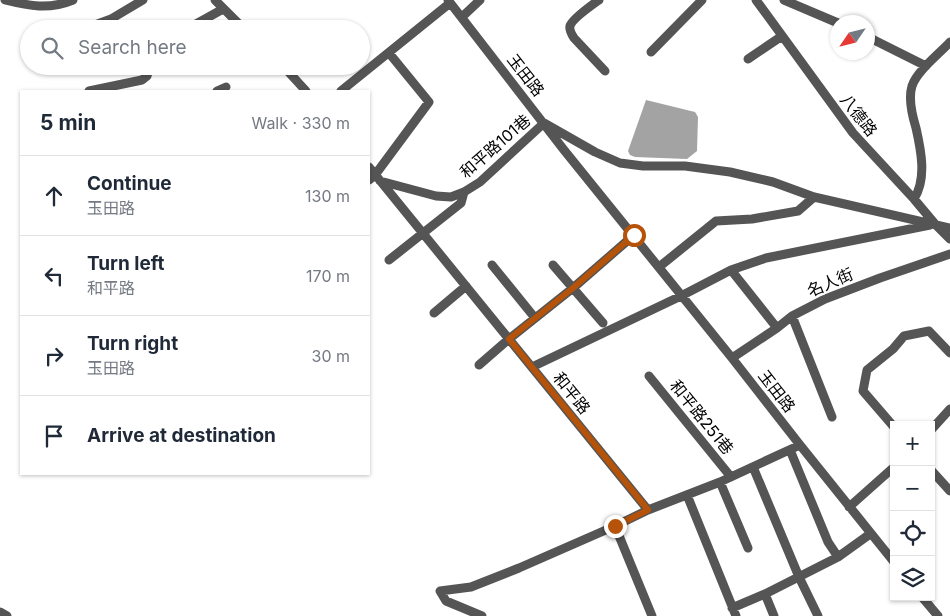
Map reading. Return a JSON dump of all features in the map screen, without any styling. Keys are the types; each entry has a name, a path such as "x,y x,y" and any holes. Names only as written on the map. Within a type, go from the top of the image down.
{"street":[{"path":"5,0 28,6 50,6 73,0"},
{"path":"108,20 143,0"},
{"path":"215,0 235,20"},
{"path":"462,18 480,0"},
{"path":"599,0 573,22 570,27 574,38 605,71"},
{"path":"651,52 702,0"},
{"name":"八德路","path":"756,0 853,133 950,239"},
{"path":"784,0 830,20"},
{"name":"玉田路","path":"370,68 449,2 564,150 634,235 890,557"},
{"path":"203,20 223,9"},
{"path":"748,59 782,36"},
{"path":"875,40 926,66"},
{"path":"914,199 919,191 922,170 918,138 912,114 910,96 912,85 926,66 950,42"},
{"path":"373,176 429,102 389,53"},
{"path":"94,90 142,80 147,75"},
{"path":"291,75 305,90"},
{"name":"玉田路","path":"342,90 361,75"},
{"path":"544,123 595,152 620,163 643,166 685,166 730,172 773,182 814,197 950,228"},
{"name":"和平路101巷","path":"373,176 436,196 451,198 480,182 544,123"},
{"name":"和平路","path":"373,176 423,233 648,510"},
{"path":"389,260 462,203 464,192"},
{"path":"659,268 716,222 752,220 798,211 814,197"},
{"path":"532,367 731,270 766,258 935,224"},
{"path":"479,365 634,235"},
{"name":"名人街","path":"732,358 792,316 825,298 950,254"},
{"path":"492,265 536,318"},
{"path":"553,265 604,323"},
{"path":"731,270 777,328"},
{"path":"434,312 466,286"},
{"path":"792,316 832,417"},
{"path":"890,422 863,391 867,370 893,349 904,336 929,330 950,353"},
{"name":"和平路251巷","path":"649,376 731,477"},
{"path":"935,426 950,409"},
{"path":"482,616 446,601 440,591 488,581 648,510 720,482 800,445"},
{"path":"790,450 828,542 838,558"},
{"path":"753,466 818,616"},
{"path":"849,507 890,471"},
{"path":"935,474 950,491"},
{"path":"720,482 748,548"},
{"path":"687,495 734,612 765,594 838,558 870,534"},
{"path":"615,526 652,616"},
{"path":"765,594 774,616"},
{"path":"925,601 938,616"},
{"path":"0,612 7,616"}],"shaded area":[{"path":"646,100 695,112 698,117 697,151 687,159 635,157 630,155 628,151"}],"route":[{"path":"615,526 648,510 509,339 573,288 634,235"}]}
